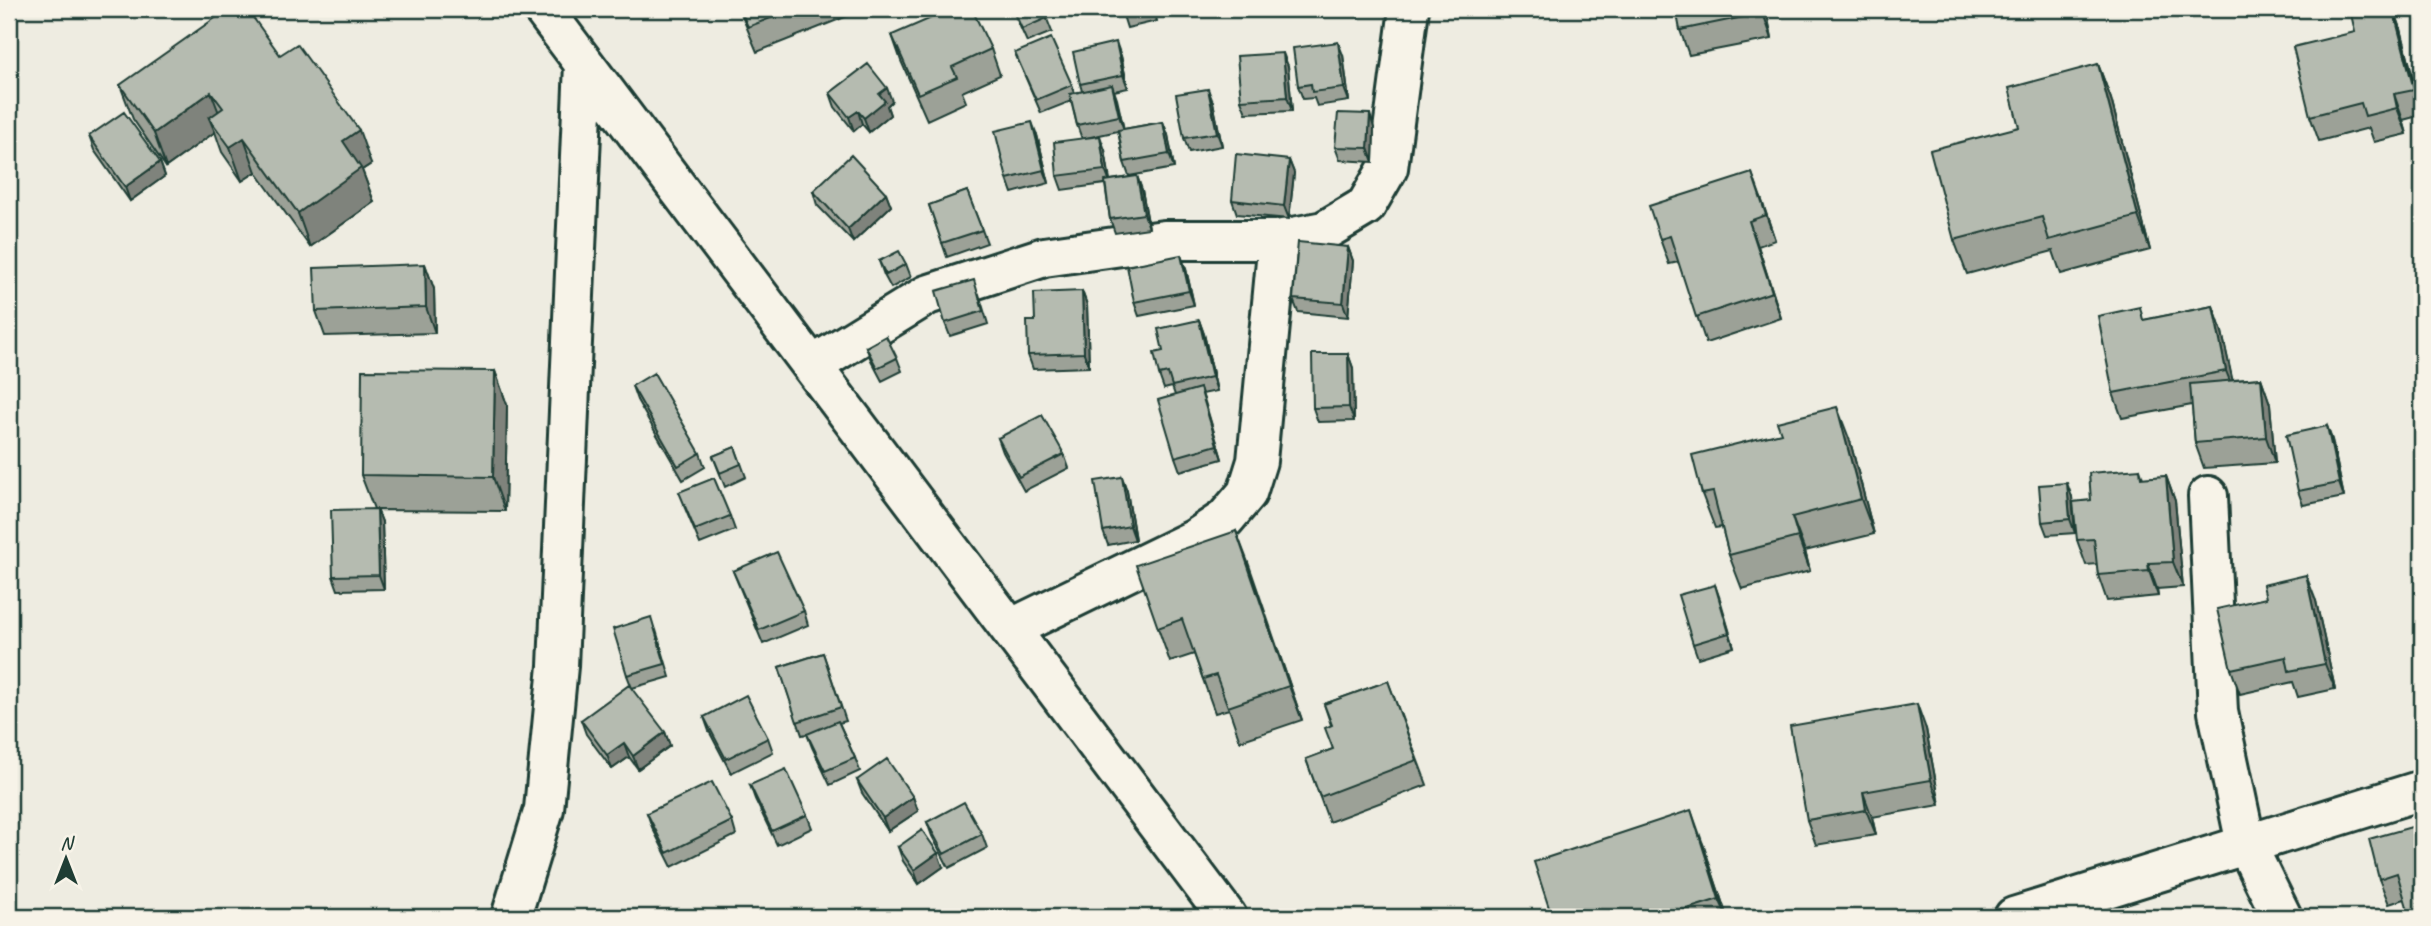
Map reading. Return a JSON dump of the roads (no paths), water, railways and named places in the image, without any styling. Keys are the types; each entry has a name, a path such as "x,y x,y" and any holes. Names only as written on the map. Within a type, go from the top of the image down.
{"street":[{"path":"543,9 1227,917"},
{"path":"812,366 927,295 1044,257 1164,240 1278,240 1324,231 1366,206 1388,168 1409,9"},
{"path":"512,917 544,809 558,666 583,64"},
{"path":"1010,629 1195,539 1225,519 1247,493 1257,461 1278,240"},
{"path":"2208,496 2218,712 2246,844 2282,917"},
{"path":"2014,917 2422,790"}]}
